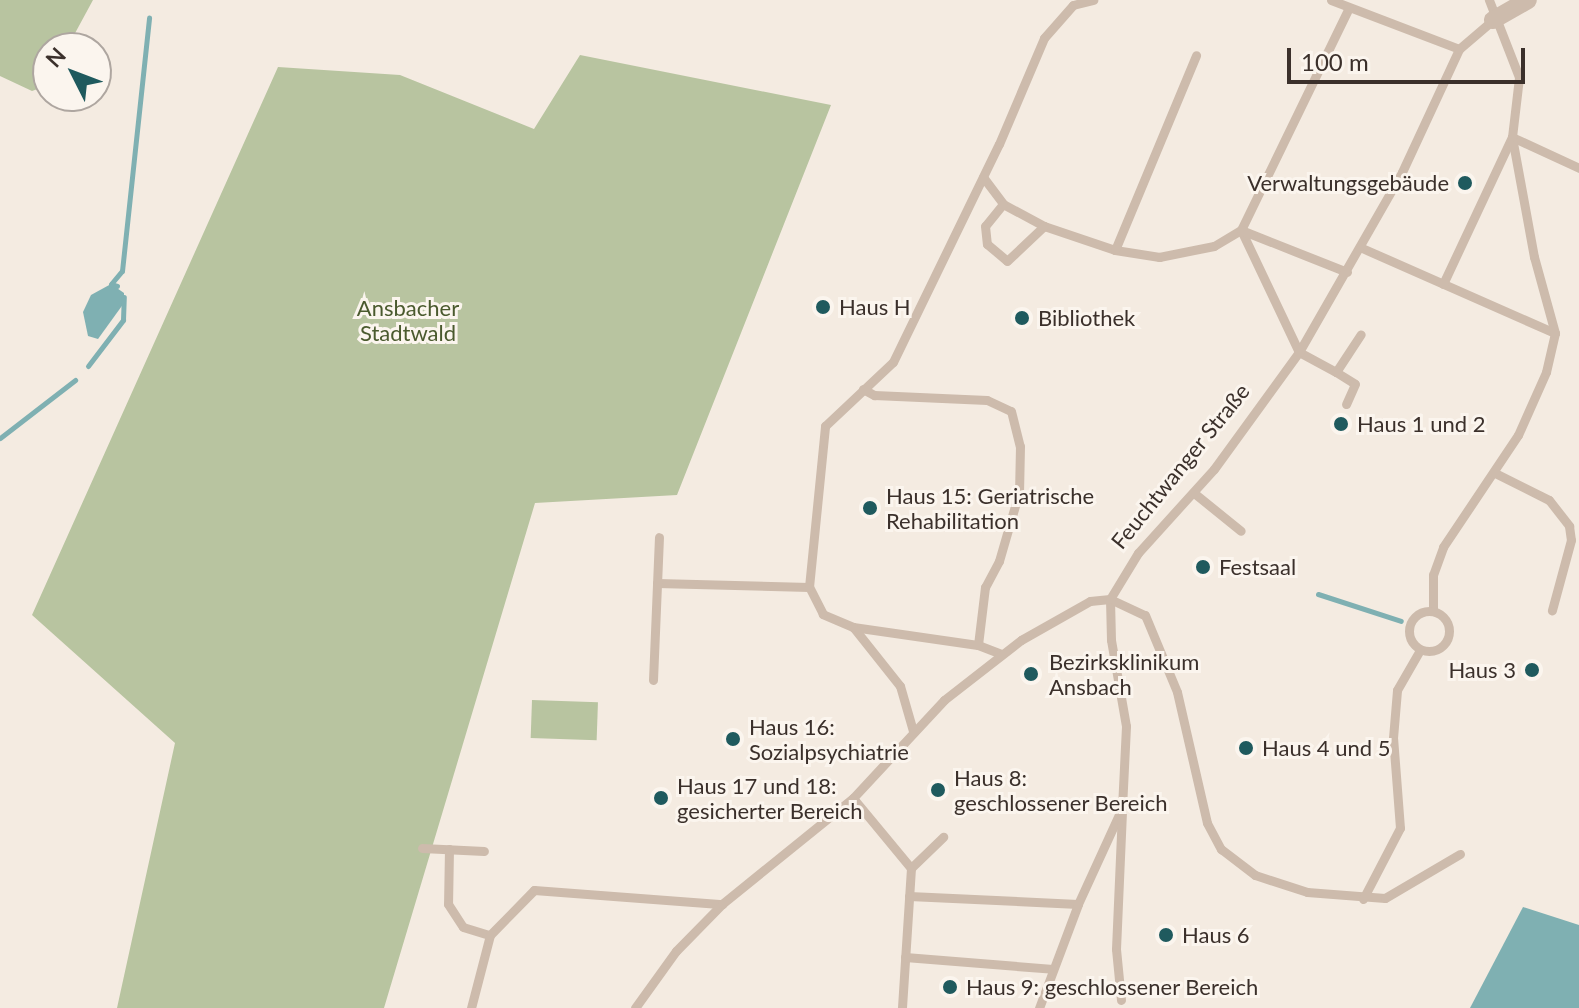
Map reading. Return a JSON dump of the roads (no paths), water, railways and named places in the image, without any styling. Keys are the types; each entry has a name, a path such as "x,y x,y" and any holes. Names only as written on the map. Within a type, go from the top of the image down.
{"street":[{"name":"Feuchtwanger Straße","path":"1493,20 1528,0"}],"lane":[{"path":"1001,654 978,645 853,627 823,614 809,587 825,426 893,362 983,177 1044,38 1072,3 1093,0"},
{"path":"1331,0 1459,49"},
{"path":"1433,610 1433,575 1443,547 1518,435 1546,372 1555,333 1534,257 1512,137 1519,77 1493,20 1489,0"},
{"path":"983,177 1003,204 1044,226 1115,250 1159,257 1214,246 1241,230 1349,8"},
{"name":"Feuchtwanger Straße","path":"1110,599 1138,553 1194,493 1299,352 1362,248 1459,49 1493,20"},
{"path":"1115,250 1196,55"},
{"path":"1512,137 1579,168"},
{"path":"1443,284 1512,137"},
{"path":"1003,204 985,226 987,244 1007,261 1044,226"},
{"path":"1241,230 1347,272"},
{"path":"1241,230 1299,352 1355,384 1346,404"},
{"path":"1362,248 1555,333"},
{"path":"1336,372 1361,334"},
{"path":"863,389 874,395 987,400 1011,411 1020,446 1019,492 999,561 985,587 978,645"},
{"path":"1495,473 1549,500 1569,526 1571,540 1552,610"},
{"path":"1194,493 1241,531"},
{"path":"653,680 659,537"},
{"path":"657,583 809,587"},
{"path":"1110,599 1111,640 1126,726 1116,949 1121,1000"},
{"path":"635,1008 676,951 722,904 853,798 913,731 1001,654 1090,601 1110,599 1145,615 1160,648 1193,751 1207,823 1221,849 1255,875 1307,892 1363,899 1385,898 1460,854"},
{"path":"1433,610 1446,620 1449,636 1438,649 1420,650 1410,639 1408,627 1419,613 1433,610"},
{"path":"853,627 900,686 913,731"},
{"path":"1363,899 1400,828 1393,738 1397,690 1420,650"},
{"path":"853,798 911,868"},
{"path":"1039,1008 1078,904 1122,808"},
{"path":"902,1008 911,868 943,837"},
{"path":"422,848 484,851"},
{"path":"449,849 448,904 463,927 490,935"},
{"path":"471,1008 490,935 534,890 722,904"},
{"path":"909,896 1078,904"},
{"path":"905,957 1053,969"}],"water":[{"path":"111,284 124,293 124,303 98,339 88,336 83,312 91,295"},
{"path":"1523,907 1579,925 1579,1008 1470,1008"}],"waterway":[{"path":"117,286 111,284 122,271 149,17"},
{"path":"88,366 123,320 124,297"},
{"path":"0,438 75,380"},
{"path":"1318,594 1401,621"}],"place":[{"name":"Verwaltungsgebäude","path":"1465,183"},
{"name":"Haus H","path":"823,307"},
{"name":"Bibliothek","path":"1022,318"},
{"name":"Haus 1 und 2","path":"1341,424"},
{"name":"Haus 15: Geriatrische Rehabilitation","path":"870,508"},
{"name":"Festsaal","path":"1203,567"},
{"name":"Haus 3","path":"1532,670"},
{"name":"Bezirksklinikum Ansbach","path":"1031,674"},
{"name":"Haus 16: Sozialpsychiatrie","path":"733,739"},
{"name":"Haus 4 und 5","path":"1246,748"},
{"name":"Haus 8: geschlossener Bereich","path":"938,790"},
{"name":"Haus 17 und 18: gesicherter Bereich","path":"661,798"},
{"name":"Haus 6","path":"1166,935"},
{"name":"Haus 9: geschlossener Bereich","path":"950,987"}],"park label":[{"name":"Ansbacher Stadtwald","path":"408,320"}]}
